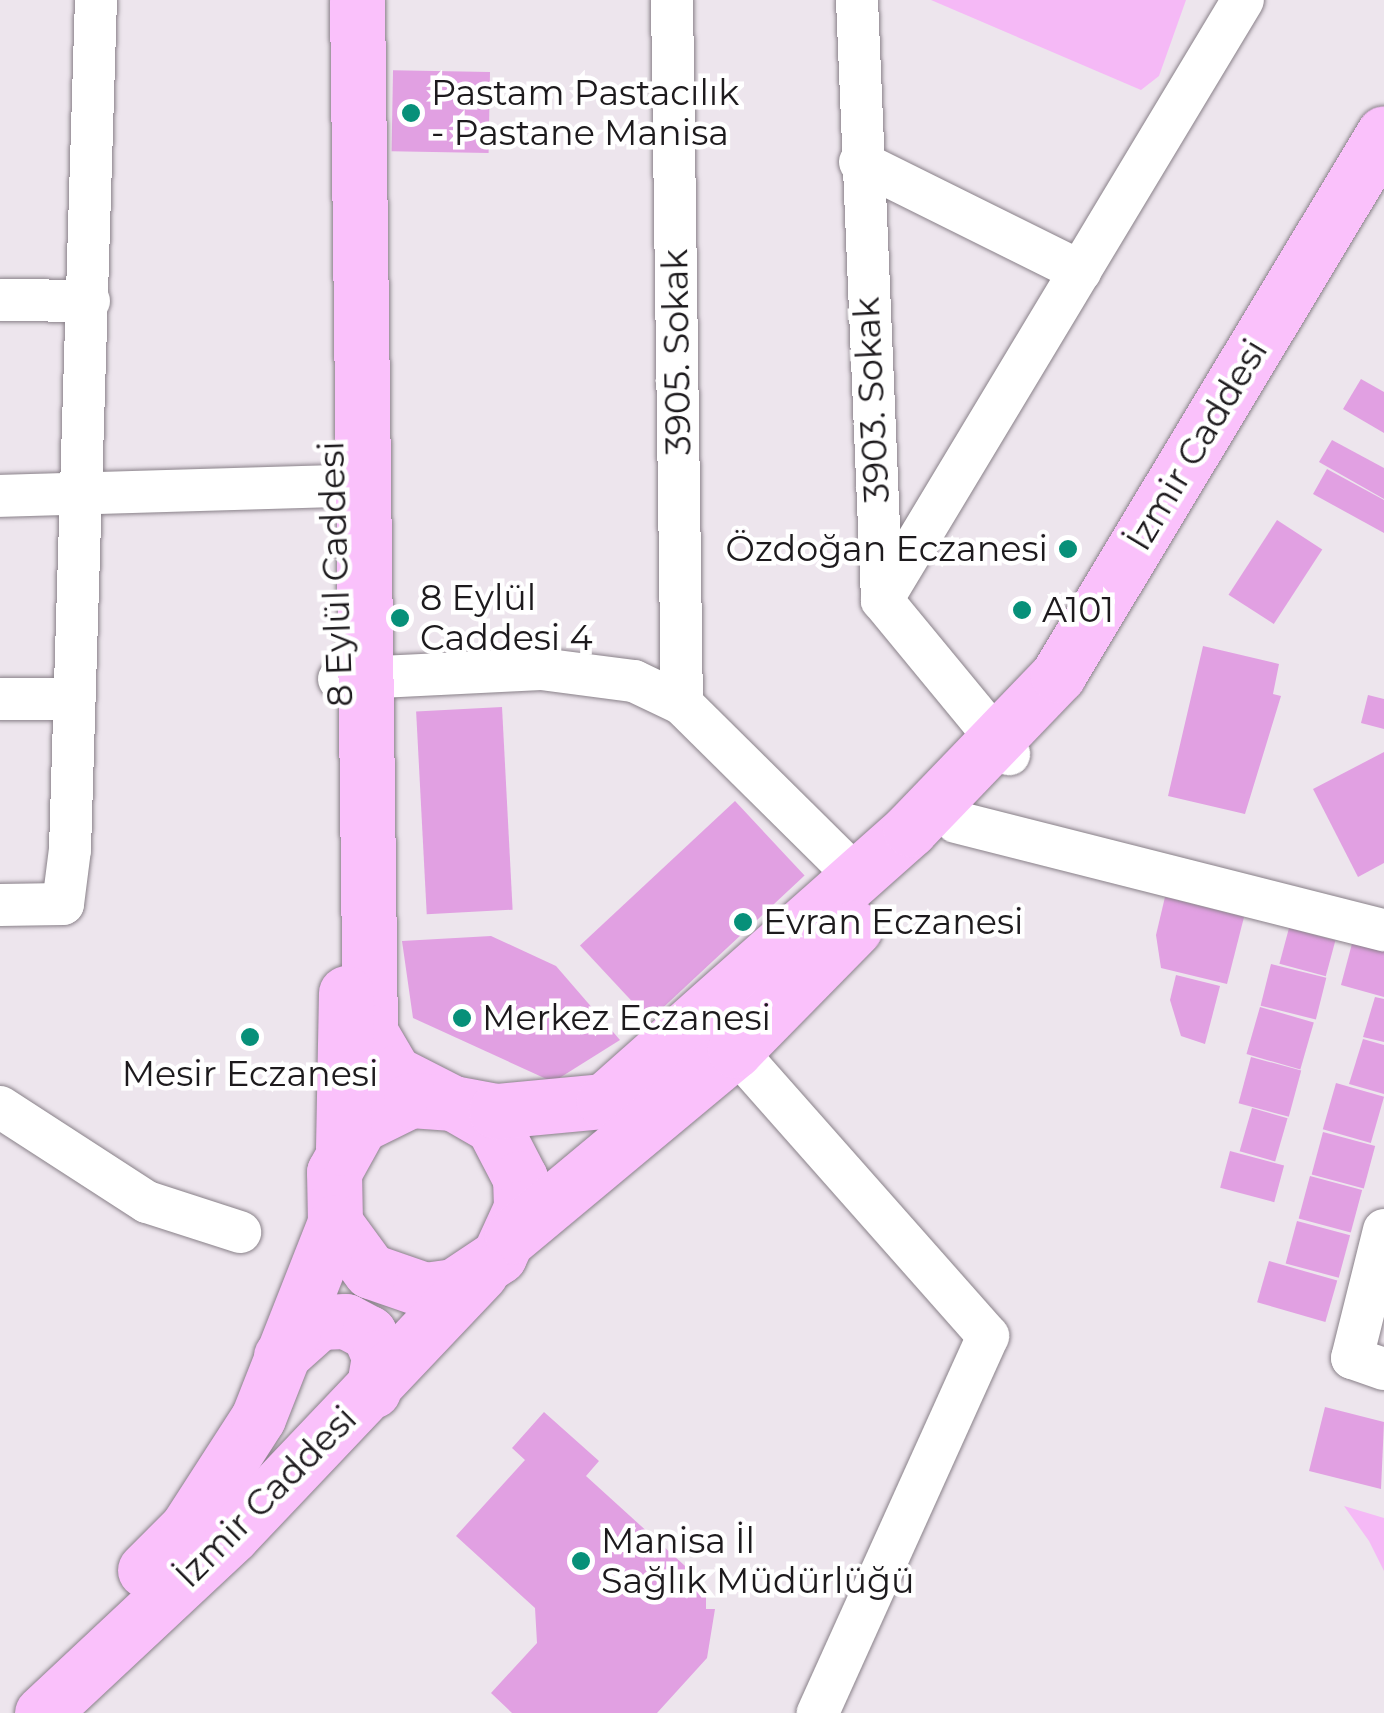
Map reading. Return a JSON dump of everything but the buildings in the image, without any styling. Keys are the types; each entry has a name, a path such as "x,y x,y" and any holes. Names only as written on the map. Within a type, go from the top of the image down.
{"main road":[{"name":"8 Eylül Caddesi","path":"329,0 332,486 355,678 343,1148"},
{"path":"357,0 355,678 370,1032 394,1073 453,1102 511,1150 521,1208 496,1254 440,1288 396,1285 370,1271 335,1223 343,1148 383,1108 453,1102"},
{"name":"İzmir Caddesi","path":"42,1713 373,1390 496,1254 734,1050 933,826 1058,675 1384,134"},
{"name":"İzmir Caddesi","path":"1000,745 1070,678 1384,182"},
{"name":"İzmir Caddesi","path":"453,1102 496,1110 604,1102 858,878 933,826"},
{"name":"İzmir Caddesi","path":"0,1713 187,1528 258,1418 335,1223"},
{"path":"282,1356 319,1322 346,1321 369,1333 379,1357 373,1390"}],"street":[{"path":"0,905 63,904 82,495 96,0"},
{"name":"3905. Sokak","path":"672,0 682,704"},
{"name":"3903. Sokak","path":"858,0 860,162 882,600"},
{"path":"1000,745 882,600 1243,0"},
{"path":"860,162 1080,271"},
{"path":"0,300 89,301"},
{"path":"0,496 332,486"},
{"path":"355,678 541,669 634,681 682,704 858,878"},
{"path":"0,698 70,699"},
{"path":"933,826 1384,930"},
{"path":"734,1050 988,1336 818,1713"},
{"path":"0,1107 147,1202 240,1232"},
{"path":"1384,1230 1352,1358 1384,1369"}],"shaded area":[{"path":"931,0 1186,0 1159,76 1141,90"},
{"path":"1344,1506 1384,1518 1384,1571 1369,1541"}],"place":[{"name":"Pastam Pastacılık - Pastane Manisa","path":"411,113"},
{"name":"Özdoğan Eczanesi","path":"1068,549"},
{"name":"A101","path":"1022,610"},
{"name":"8 Eylül Caddesi 4","path":"400,618"},
{"name":"Evran Eczanesi","path":"743,922"},
{"name":"Merkez Eczanesi","path":"462,1018"},
{"name":"Mesir Eczanesi","path":"250,1037"},
{"name":"Manisa İl Sağlık Müdürlüğü","path":"581,1561"}]}
